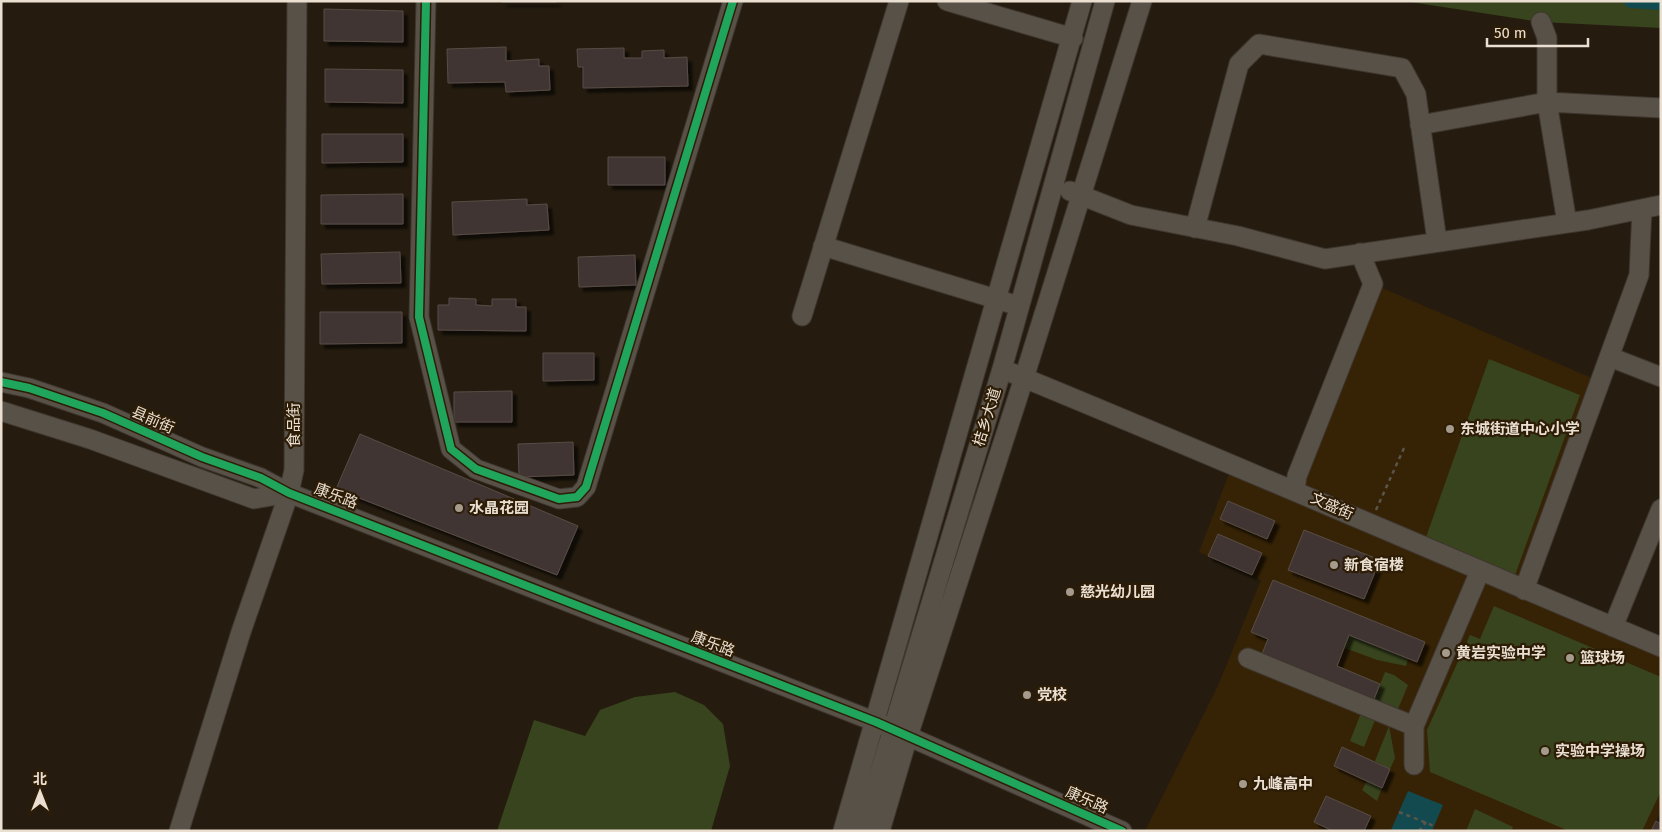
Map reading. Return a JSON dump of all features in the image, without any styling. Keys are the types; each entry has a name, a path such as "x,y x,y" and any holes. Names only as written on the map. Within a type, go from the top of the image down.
{"street":[{"name":"食品街","path":"179,831 241,632 289,493 294,470 297,1"},
{"path":"426,1 419,317 451,449 476,469 559,499 577,497 586,487 733,1"},
{"path":"802,316 899,1"},
{"path":"947,1 1073,38"},
{"path":"880,831 892,729 998,300 1082,1"},
{"name":"桔乡大道","path":"862,831 1002,369 1055,186 1105,1"},
{"path":"843,831 892,729 1024,378 1142,1"},
{"path":"1540,22 1548,38 1548,102 1567,223"},
{"path":"1195,228 1239,64 1259,44 1402,68 1416,94 1437,241"},
{"path":"1420,126 1548,102 1661,108"},
{"path":"1055,186 1131,215 1325,259 1567,223 1661,205"},
{"path":"1524,590 1639,276 1642,209"},
{"path":"824,246 1020,306"},
{"path":"1295,490 1297,476 1374,284 1360,253"},
{"path":"1610,357 1661,377"},
{"name":"文盛街","path":"1002,369 1232,466 1295,490 1524,590 1661,647"},
{"name":"县前街","path":"1,382 29,388 103,413 202,457 260,478 289,493"},
{"path":"1,411 90,439 254,500 289,493"},
{"name":"康乐路","path":"289,493 892,729 1122,831"},
{"path":"1613,627 1661,509"},
{"path":"1414,765 1414,726 1480,571"},
{"path":"1248,658 1414,726"}],"path":[{"path":"1370,523 1404,448"},
{"path":"1399,812 1434,826"},
{"path":"1419,831 1426,822"}],"shaded area":[{"path":"1373,284 1601,382 1524,590 1661,647 1661,811 1651,831 1145,831 1218,686 1261,580 1199,552 1232,466 1294,490"}],"green space":[{"path":"1404,1 1661,1 1661,28 1541,22"},
{"path":"1489,359 1580,395 1514,578 1425,540"},
{"name":"实验中学操场","path":"1494,606 1661,677 1661,791 1642,831 1569,831 1430,772 1427,730 1470,635 1480,639"},
{"path":"1349,635 1408,659 1406,666 1377,660 1345,648"},
{"path":"1385,672 1394,675 1408,685 1396,714 1372,704"},
{"path":"675,692 704,705 723,724 730,766 711,831 497,831 534,720 585,736 600,710 635,697"},
{"path":"1361,713 1376,718 1364,747 1350,741"},
{"path":"1389,726 1395,758 1390,769 1375,761"},
{"path":"1367,781 1382,788 1377,801 1362,790"},
{"path":"1475,809 1513,827 1511,831 1466,831"}],"water":[{"path":"1408,791 1443,805 1432,831 1391,830"}],"building":[{"path":"556,1 556,2 502,2"},
{"path":"324,9 403,11 403,42 324,41"},
{"path":"506,47 506,61 539,59 539,66 549,66 550,90 506,92 505,82 448,83 447,49"},
{"path":"624,48 624,58 642,58 642,51 664,50 664,58 687,57 688,86 583,88 583,67 578,67 577,49"},
{"path":"325,69 403,70 403,103 325,102"},
{"path":"322,134 403,134 403,162 322,163"},
{"path":"608,157 665,157 665,185 608,185"},
{"path":"403,194 403,224 321,224 321,195"},
{"path":"527,199 527,205 547,204 549,230 453,235 452,202"},
{"path":"400,252 401,283 322,284 321,254"},
{"path":"635,255 636,285 579,287 578,257"},
{"path":"449,298 476,299 476,305 492,306 492,299 516,299 516,307 526,307 526,331 438,330 438,305 449,305"},
{"path":"320,312 402,312 402,343 320,344"},
{"path":"543,353 594,353 594,380 543,381"},
{"path":"512,391 512,422 454,422 454,392"},
{"name":"水晶花园","path":"360,434 578,526 557,575 336,489"},
{"path":"573,442 574,475 519,477 518,444"},
{"path":"1228,501 1275,521 1267,539 1220,519"},
{"name":"新食宿楼","path":"1304,530 1380,560 1364,599 1288,570"},
{"path":"1218,534 1262,553 1252,575 1208,556"},
{"path":"1273,580 1425,642 1417,662 1349,635 1337,666 1380,684 1372,704 1260,659 1268,639 1251,632"},
{"path":"1342,747 1390,769 1382,788 1334,766"},
{"path":"1326,796 1371,816 1364,831 1333,831 1314,822"},
{"path":"1656,821 1661,824 1661,831 1651,831"}],"waterway":[{"path":"1631,1 1661,3"}],"cycle path":[{"path":"426,1 419,317 451,449 476,469 559,499 577,497 586,487 733,1"},
{"path":"1,382 29,388 103,413 202,457 261,478 289,493 876,722 1122,831"}],"place":[{"name":"东城街道中心小学","path":"1450,429"},
{"name":"水晶花园","path":"459,508"},
{"name":"新食宿楼","path":"1334,565"},
{"name":"慈光幼儿园","path":"1070,592"},
{"name":"黄岩实验中学","path":"1446,653"},
{"name":"篮球场","path":"1570,658"},
{"name":"党校","path":"1027,695"},
{"name":"实验中学操场","path":"1545,751"},
{"name":"九峰高中","path":"1243,784"}]}
